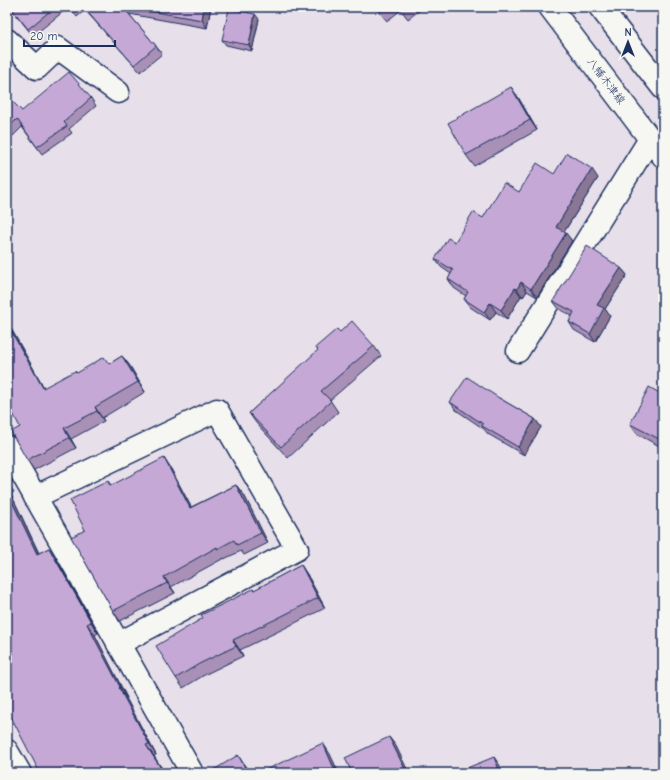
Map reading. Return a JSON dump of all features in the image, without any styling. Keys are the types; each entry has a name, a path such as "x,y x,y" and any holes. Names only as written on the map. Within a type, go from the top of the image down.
{"street":[{"name":"八幡木津線","path":"550,7 657,148"},
{"path":"600,7 663,88"},
{"path":"7,40 37,68 58,48 118,92"},
{"path":"518,351 657,148"},
{"path":"35,497 216,410 297,549 118,644"},
{"path":"7,447 192,773"},
{"path":"7,750 20,773"}],"building":[{"path":"13,7 55,7 28,29 12,9"},
{"path":"83,7 123,7 156,46 134,65"},
{"path":"126,7 204,7 202,20"},
{"path":"376,7 385,7 380,11"},
{"path":"229,9 255,14 249,45 222,40"},
{"path":"69,72 91,98 64,122 67,126 37,147 17,119 7,129 7,96 22,111"},
{"path":"511,87 530,120 466,155 448,123"},
{"path":"567,153 592,169 556,227 566,233 531,289 521,282 517,289 515,288 501,310 490,303 484,312 464,299 468,292 448,279 453,270 435,259 448,238 455,242 473,212 483,218 504,183 519,192 537,163 554,174"},
{"path":"587,246 621,268 597,305 604,308 590,334 569,322 574,312 553,301"},
{"path":"352,321 374,346 321,391 331,401 281,447 249,413 318,350 316,347 337,329 340,332"},
{"path":"7,324 43,388 75,371 77,373 104,357 109,364 122,356 138,382 95,407 97,411 64,428 69,438 27,460 11,432 20,427 7,402"},
{"path":"467,377 535,419 518,447 482,426 483,424 450,402"},
{"path":"649,387 663,395 663,441 630,424"},
{"path":"164,458 190,508 236,485 261,533 237,545 234,540 217,549 217,547 164,577 167,583 113,611 71,537 85,530 70,500 108,481 110,486"},
{"path":"7,491 37,554 49,548 91,622 87,624 149,744 146,745 164,773 40,773 7,709"},
{"path":"301,565 318,598 233,640 236,646 199,664 176,678 156,646 203,618 201,615 253,589 254,590"},
{"path":"389,737 407,773 352,773 345,758"},
{"path":"323,743 336,773 259,773"},
{"path":"238,755 248,773 209,773"},
{"path":"494,757 500,773 463,773 468,771 467,768"}]}
